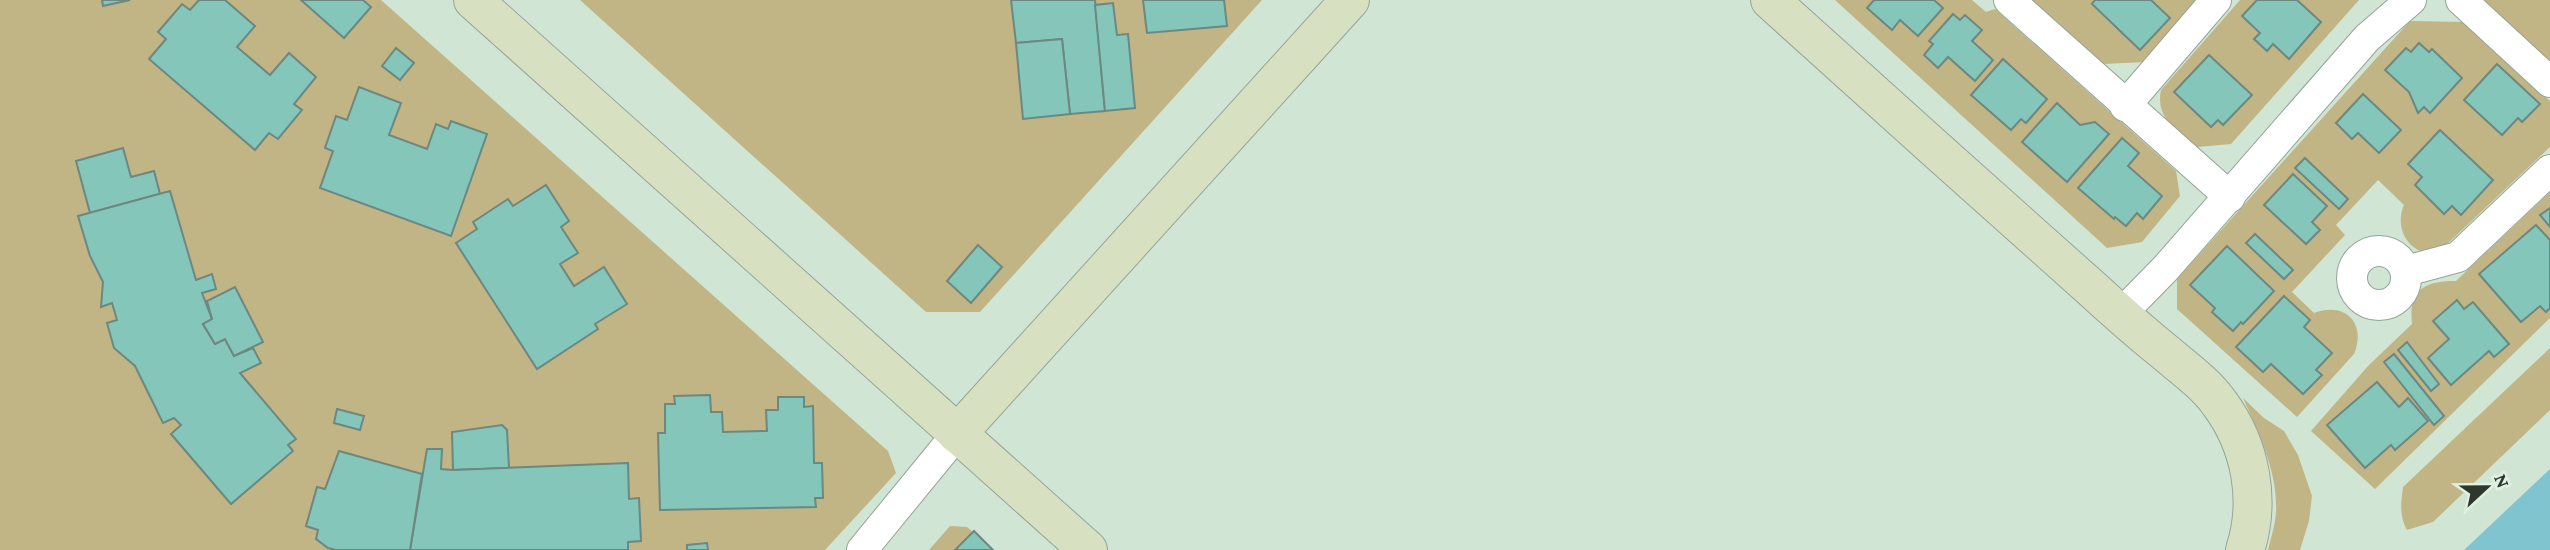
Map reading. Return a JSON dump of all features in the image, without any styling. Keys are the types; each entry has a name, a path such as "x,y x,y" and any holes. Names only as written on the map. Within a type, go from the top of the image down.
{"street":[{"path":"473,0 1087,550"},
{"path":"862,550 957,434 1350,0"},
{"path":"1770,0 2120,315 2192,375 2219,403 2232,424 2251,476 2253,502 2245,550"},
{"path":"2009,0 2230,197"},
{"path":"2125,106 2216,0"},
{"path":"2120,315 2230,197 2367,38 2412,0"},
{"path":"2461,0 2550,82"},
{"path":"2406,271 2458,257 2550,170"}],"shaded area":[{"path":"0,0 381,0 888,451 896,473 825,550 0,550"},
{"path":"580,0 1262,0 980,312 926,312"},
{"path":"1835,0 1972,0 1986,12 1995,9 2176,171 2180,196 2142,242 2107,248"},
{"path":"2032,0 2200,0 2146,62 2103,64"},
{"path":"2240,0 2359,0 2231,144 2197,147 2164,116 2160,100 2161,90"},
{"path":"2550,0 2550,62 2485,2"},
{"path":"2410,21 2465,22 2550,101 2550,147 2446,245 2429,251 2418,250 2404,236 2401,217 2404,205 2378,180 2336,225 2345,235 2292,292 2314,313 2335,310 2344,313 2355,324 2358,333 2354,354 2297,417 2177,309 2177,279"},
{"path":"2550,192 2550,318 2375,489 2311,431 2368,366 2412,324 2413,303 2421,289 2435,283 2456,281"},
{"path":"2550,348 2550,410 2433,522 2407,530 2401,504 2403,487"},
{"path":"2243,398 2264,418 2284,431 2298,455 2312,496 2309,521 2300,550 2268,550 2276,513 2274,483 2266,453"},
{"path":"950,526 967,527 994,550 929,550"}],"water":[{"path":"2550,469 2550,550 2464,550"}],"building":[{"path":"102,0 130,0 103,6"},
{"path":"199,0 225,0 255,26 237,47 270,75 289,53 316,77 294,104 302,110 278,139 269,133 255,150 149,59 166,39 158,32 182,4 190,10"},
{"path":"301,0 363,0 371,7 344,38"},
{"path":"1011,0 1095,0 1105,111 1070,114 1062,39 1016,43"},
{"path":"1143,0 1224,0 1227,26 1147,33"},
{"path":"1874,0 1934,0 1943,8 1918,36 1900,20 1892,30 1867,8"},
{"path":"2095,0 2151,0 2170,18 2140,50 2092,4"},
{"path":"2257,0 2297,0 2321,22 2289,59 2273,44 2267,51 2254,39 2260,33 2242,16"},
{"path":"1113,3 1117,35 1128,34 1135,108 1105,111 1095,5"},
{"path":"1953,14 1960,20 1965,15 1982,30 1972,41 1993,60 1975,81 1948,57 1938,68 1924,55 1933,44 1929,41"},
{"path":"1062,39 1070,114 1023,119 1016,43"},
{"path":"2419,43 2429,52 2432,49 2462,78 2430,113 2424,107 2418,113 2409,92 2385,70 2406,48 2411,52"},
{"path":"396,48 414,63 400,80 382,66"},
{"path":"2209,55 2252,95 2223,125 2218,120 2211,127 2174,92"},
{"path":"2003,59 2047,99 2026,123 2021,119 2011,130 1971,95"},
{"path":"2497,64 2540,104 2522,122 2518,118 2502,135 2464,100"},
{"path":"359,87 401,103 389,135 427,149 436,124 448,129 451,121 487,134 451,236 320,188 333,151 325,148 336,116 347,120"},
{"path":"2363,94 2401,130 2379,153 2358,133 2352,139 2336,123"},
{"path":"2057,103 2080,125 2095,122 2109,134 2067,182 2022,142"},
{"path":"2440,130 2493,180 2461,215 2452,206 2444,214 2415,185 2422,177 2408,164"},
{"path":"2122,138 2139,153 2128,166 2162,196 2143,219 2137,213 2126,226 2078,188"},
{"path":"123,148 131,177 154,171 160,194 90,213 76,161"},
{"path":"2305,158 2348,199 2339,209 2295,168"},
{"path":"2293,174 2327,206 2312,222 2320,230 2306,244 2264,205"},
{"path":"546,185 569,221 561,227 578,253 560,264 574,286 604,267 627,304 595,324 598,329 537,369 456,243 477,229 473,222 508,199 513,206"},
{"path":"170,191 196,280 212,274 216,289 202,293 212,319 203,324 215,344 225,339 234,356 253,348 261,363 240,373 296,439 288,445 293,451 231,504 171,434 181,425 174,418 163,423 135,366 114,348 107,323 117,320 112,303 101,307 103,282 90,256 78,216"},
{"path":"2550,208 2550,227 2540,215"},
{"path":"2536,225 2550,240 2550,308 2546,312 2540,306 2521,322 2479,274"},
{"path":"2255,234 2293,270 2284,279 2246,243"},
{"path":"978,245 1002,267 971,303 947,281"},
{"path":"2227,246 2274,291 2233,331 2212,312 2215,308 2190,285"},
{"path":"235,287 263,342 234,356 225,339 215,344 203,324 212,319 207,301"},
{"path":"2284,296 2310,320 2304,327 2332,353 2316,370 2322,375 2303,394 2271,364 2263,372 2236,347"},
{"path":"2457,300 2464,309 2473,302 2509,344 2494,357 2489,351 2451,385 2428,358 2449,339 2433,321"},
{"path":"2407,342 2439,384 2431,391 2398,350"},
{"path":"2394,354 2444,416 2434,425 2384,362"},
{"path":"2377,382 2399,407 2408,398 2428,421 2395,450 2391,445 2365,468 2327,425"},
{"path":"710,395 711,412 722,412 723,432 767,431 766,410 778,410 778,397 804,397 804,407 813,406 814,463 822,463 823,498 815,498 816,507 660,510 658,433 665,433 665,404 675,404 674,396"},
{"path":"337,409 364,416 360,430 334,423"},
{"path":"502,425 507,430 509,468 453,470 452,432"},
{"path":"427,449 442,449 441,469 453,470 628,463 629,499 639,498 641,541 628,542 628,550 410,550"},
{"path":"339,451 422,474 410,550 336,550 328,548 316,539 318,530 306,526 317,487 325,489"},
{"path":"974,531 993,550 955,550"},
{"path":"707,543 708,550 687,550 687,545"}]}
